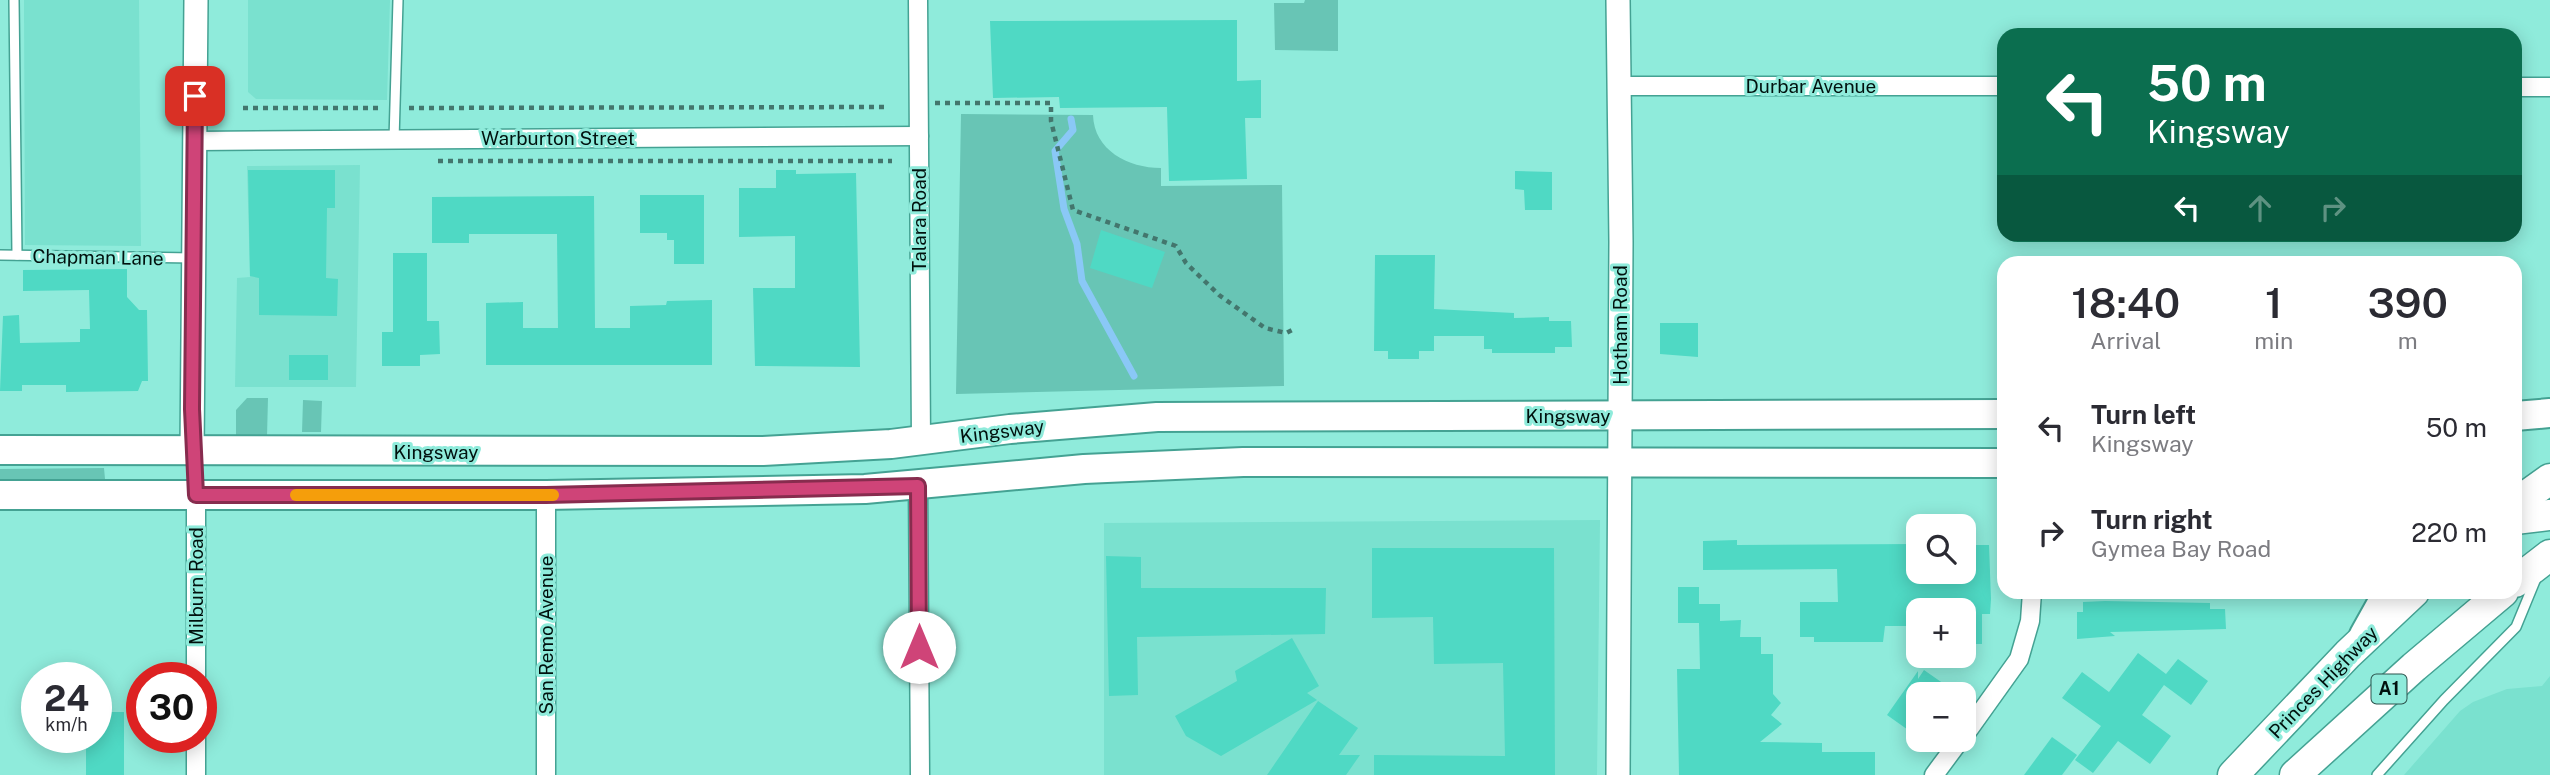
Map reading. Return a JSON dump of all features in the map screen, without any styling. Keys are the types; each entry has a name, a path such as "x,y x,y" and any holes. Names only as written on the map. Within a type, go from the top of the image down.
{"highway":[{"path":"2522,499 2550,479"},
{"path":"2522,518 2550,514"},
{"path":"2522,577 2546,558"},
{"name":"Princes Highway","path":"2233,775 2359,644 2407,599"},
{"name":"A1","path":"2295,775 2492,599"}],"main road":[{"path":"2522,415 2550,413"},
{"name":"Kingsway","path":"0,450 763,451 921,440 1157,417 1997,414"},
{"path":"192,451 196,495"},
{"path":"0,495 546,495 918,486 1158,464 1454,460 1997,463"},
{"path":"2359,644 2384,599"}],"street":[{"path":"192,451 196,258 196,0"},
{"name":"Talara Road","path":"918,0 921,440"},
{"name":"Hotham Road","path":"1618,0 1618,775"},
{"name":"Durbar Avenue","path":"1618,86 1997,86"},
{"path":"2522,87 2550,87"},
{"name":"Warburton Street","path":"197,141 919,136"},
{"path":"918,486 920,775"},
{"name":"Milburn Road","path":"196,495 196,662"},
{"name":"San Remo Avenue","path":"546,495 546,775"},
{"path":"1976,719 2019,659 2030,621 2032,599"},
{"path":"1934,775 1951,752"},
{"path":"196,753 196,775"}],"lane":[{"path":"13,0 17,255"},
{"path":"394,139 398,0"},
{"name":"Chapman Lane","path":"0,255 196,258"},
{"path":"2377,775 2444,700 2516,627 2546,558"}],"path":[{"path":"919,103 1051,103 1053,132 1073,210 1176,246 1186,263 1219,295 1265,328 1286,333 1296,328"},
{"name":"Warburton Street","path":"243,108 887,107"},
{"name":"Warburton Street","path":"431,161 892,161"}],"shaded area":[{"path":"24,0 139,0 141,246 25,245"},
{"path":"248,0 390,0 387,100 256,99 248,92"},
{"path":"1305,0 1338,0 1338,51 1275,50 1274,3 1304,3"},
{"path":"961,114 1093,115 1099,138 1106,147 1115,155 1137,165 1161,168 1161,186 1282,185 1284,386 956,394"},
{"path":"360,165 356,387 235,387 237,278 250,277 247,166"},
{"path":"247,398 268,398 267,436 236,436 236,410"},
{"path":"303,400 322,401 321,432 302,432"},
{"path":"104,468 105,479 99,480 0,481 0,469"},
{"path":"1600,520 1597,775 1104,775 1104,523"},
{"path":"2550,676 2550,775 2404,775 2460,711 2473,702 2507,689 2542,686"}],"building":[{"path":"1237,20 1237,81 1261,80 1261,118 1245,118 1247,179 1169,181 1167,107 1060,108 1059,97 993,98 990,21"},
{"path":"248,170 335,170 335,208 327,208 326,278 338,279 337,316 259,315 259,278 250,276"},
{"path":"776,170 796,170 796,174 856,173 860,367 755,366 753,288 795,288 795,236 739,237 739,188 776,188"},
{"path":"1515,171 1552,172 1552,210 1525,210 1524,190 1515,189"},
{"path":"640,195 704,195 704,264 674,264 674,240 667,240 667,233 640,233"},
{"path":"594,196 595,328 630,328 630,306 666,305 667,301 712,300 712,365 486,365 486,303 523,302 523,328 558,328 557,234 469,234 469,243 432,243 432,197"},
{"path":"1101,230 1165,252 1152,288 1090,268"},
{"path":"393,253 427,253 427,321 439,321 440,354 420,355 420,366 382,366 382,332 393,332"},
{"path":"1375,255 1435,255 1434,309 1514,313 1514,318 1549,317 1549,321 1571,321 1572,347 1555,347 1555,353 1492,353 1492,349 1484,349 1484,336 1434,336 1434,351 1419,351 1419,359 1388,359 1388,351 1374,351"},
{"path":"127,269 127,297 139,310 147,310 148,381 142,381 138,391 66,392 66,385 22,385 22,391 0,391 3,316 19,315 20,343 80,342 80,329 90,329 89,290 23,291 23,270"},
{"path":"1660,323 1698,323 1698,357 1660,354"},
{"path":"289,355 328,355 328,380 289,380"},
{"path":"1737,540 1737,545 1906,544 1906,584 1976,584 1976,545 1989,545 1990,614 1982,614 1982,644 1976,644 1976,598 1906,598 1906,626 1885,626 1883,642 1814,642 1814,637 1800,637 1800,602 1838,602 1837,569 1703,570 1703,541"},
{"path":"1372,548 1554,548 1555,775 1374,775 1374,755 1505,756 1503,663 1434,664 1433,617 1372,618"},
{"path":"1106,556 1141,557 1141,588 1326,588 1325,634 1137,637 1138,695 1109,696"},
{"path":"1678,587 1699,587 1699,604 1720,604 1720,621 1741,620 1740,637 1761,637 1761,654 1773,654 1773,694 1781,703 1771,715 1782,724 1760,742 1822,743 1822,752 1875,752 1875,775 1679,775 1677,669 1700,669 1699,623 1678,623"},
{"path":"2083,602 2210,603 2210,609 2225,609 2226,629 2110,632 2115,636 2077,639 2077,612 2083,612"},
{"path":"1292,638 1319,686 1307,693 1317,700 1221,756 1186,736 1175,716 1237,681 1235,671"},
{"path":"2138,653 2166,674 2178,659 2208,681 2191,705 2164,685 2142,715 2171,736 2150,764 2118,741 2093,773 2075,760 2101,726 2062,698 2082,672 2109,692"},
{"path":"1924,670 1941,682 1910,682 1918,671 1918,679"},
{"path":"1906,688 1906,728 1887,715"},
{"path":"1318,701 1358,728 1339,755 1360,755 1346,775 1267,775"},
{"path":"112,712 124,712 124,775 86,775 86,753 112,753"},
{"path":"2052,737 2077,755 2062,775 2024,775"}],"waterway":[{"path":"1071,119 1073,130 1055,151 1064,209 1077,244 1082,281 1134,376"}],"slow traffic":[{"path":"296,495 553,495"}],"route":[{"path":"195,96 197,141 192,451 196,495 546,495 918,486 919,647"}]}
